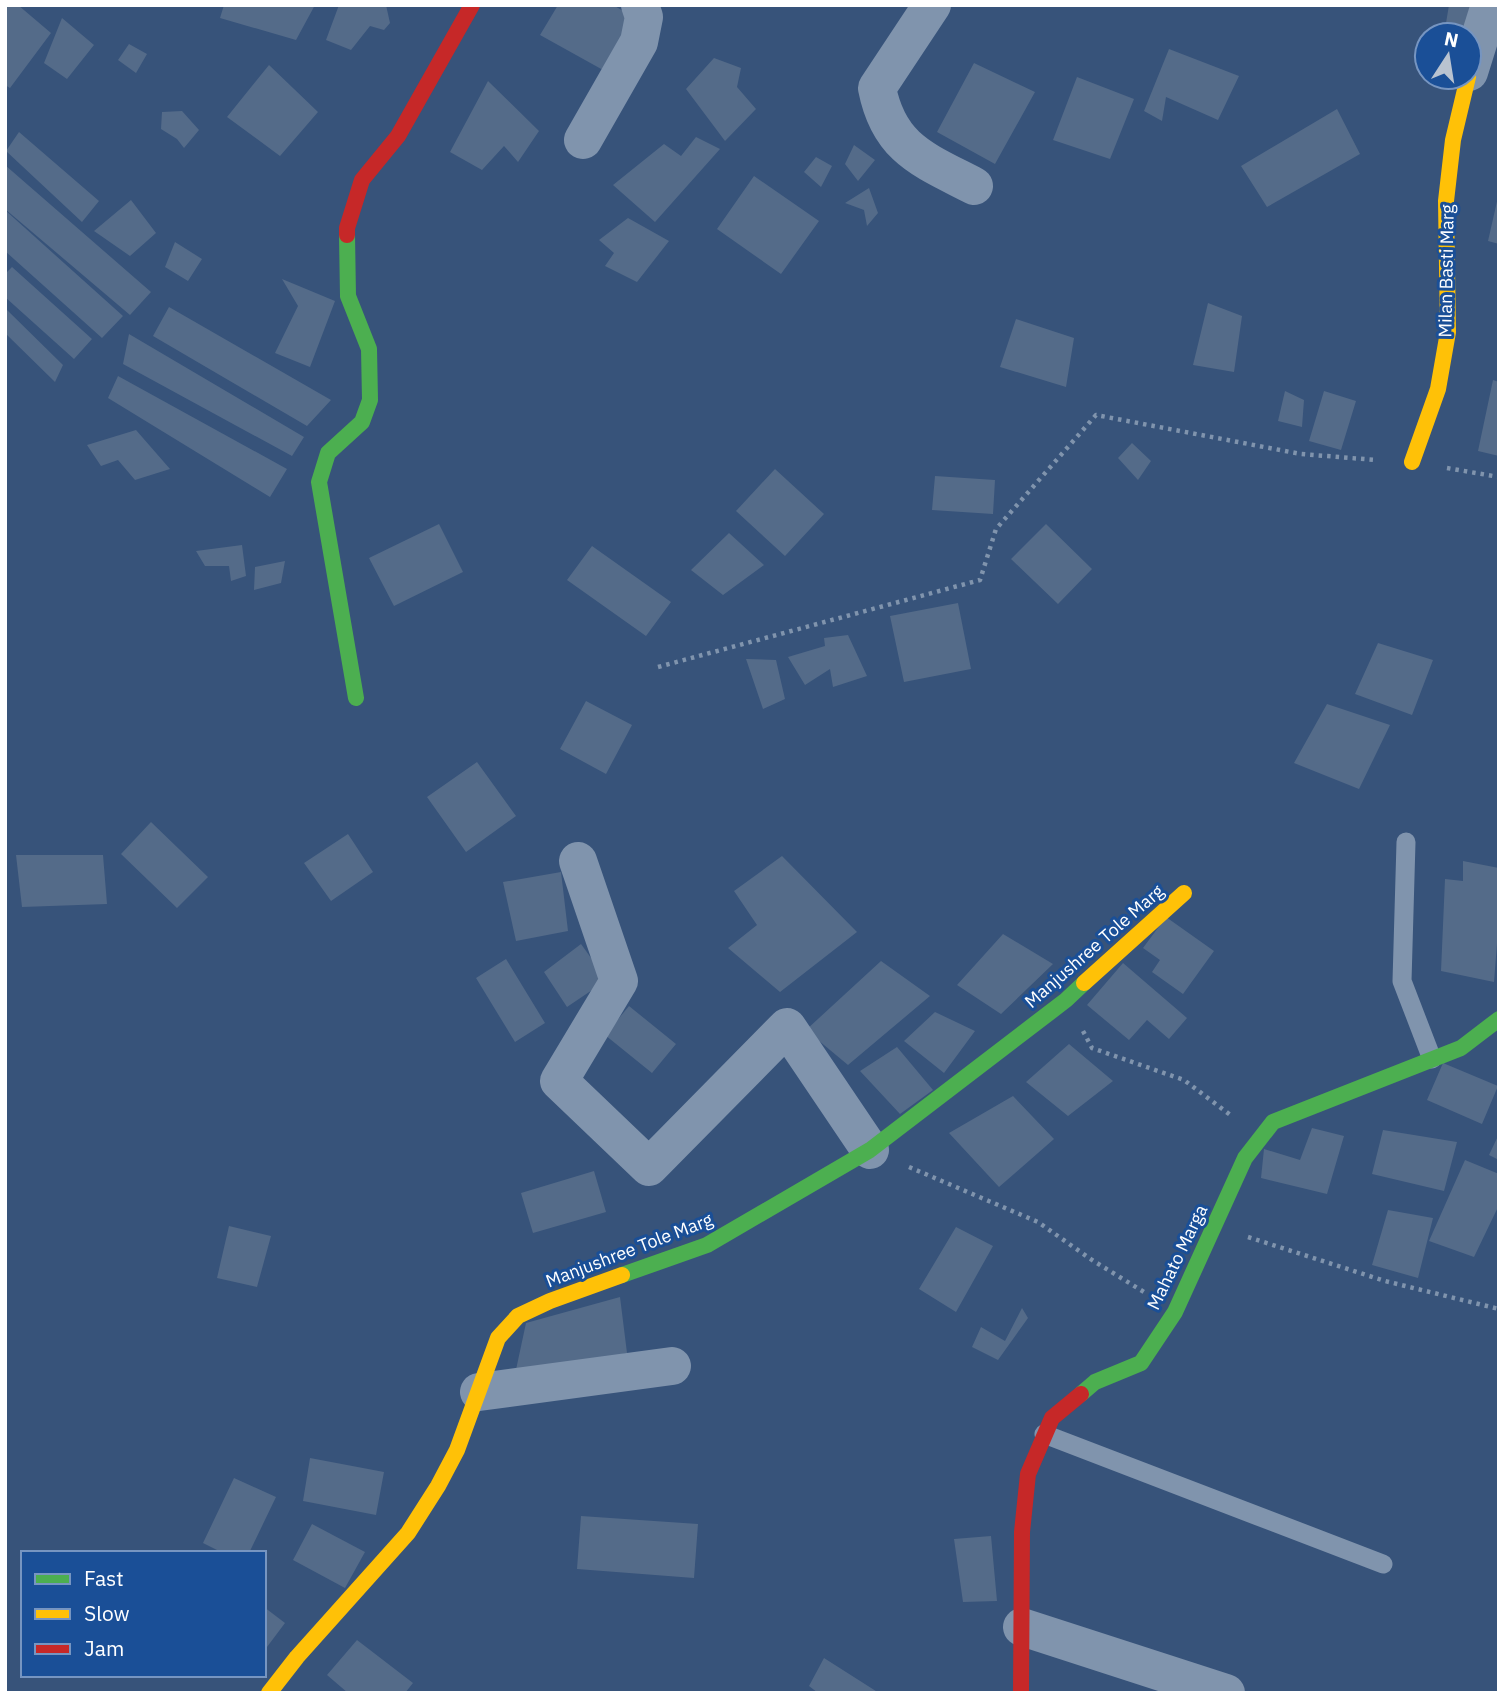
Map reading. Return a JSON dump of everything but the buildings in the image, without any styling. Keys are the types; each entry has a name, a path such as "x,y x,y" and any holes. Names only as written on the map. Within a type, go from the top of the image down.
{"street":[{"path":"356,698 319,482 328,453 362,422 370,400 369,349 348,296 347,228 362,180 398,136 472,5"},
{"path":"583,140 639,42 644,17 640,5"},
{"path":"932,5 877,88 880,105 895,136 916,156 974,186"},
{"name":"Milan Basti Marg","path":"1483,27 1490,5"},
{"name":"Milan Basti Marg","path":"1412,462 1438,389 1448,332 1446,201 1454,140 1465,91"},
{"path":"578,861 619,981 559,1080 649,1167 787,1027 870,1150"},
{"name":"Manjushree Tole Marg","path":"269,1693 297,1657 408,1533 457,1450 498,1338 518,1316 550,1301 707,1245 870,1150 1066,1000 1184,893"},
{"name":"Mahato Marga","path":"1021,1693 1022,1532 1028,1474 1052,1418 1095,1382 1141,1363 1175,1312 1244,1158 1273,1122 1461,1048 1499,1019"},
{"path":"479,1392 672,1366"},
{"path":"1022,1627 1226,1693"}],"lane":[{"path":"1406,842 1402,981 1432,1059"},
{"path":"1044,1434 1383,1564"}],"path":[{"path":"658,667 979,580 996,529 1096,415 1301,454 1412,462 1499,477"},
{"path":"1066,1000 1092,1048 1184,1080 1236,1119 1273,1122"},
{"path":"870,1150 1038,1222 1092,1260 1175,1312"},
{"path":"1214,1226 1385,1281 1499,1309"}],"traffic: fast":[{"path":"347,235 348,296 369,349 370,400 362,422 328,453 319,482 356,698"},
{"path":"622,1275 707,1245 870,1150 1066,1000 1084,983"},
{"path":"1081,1394 1095,1382 1141,1363 1175,1312 1245,1158 1273,1122 1461,1048 1499,1019"}],"traffic: slow":[{"path":"1412,462 1438,389 1448,332 1446,201 1453,140 1465,91"},
{"path":"1084,983 1184,893"},
{"path":"269,1693 297,1657 408,1533 457,1450 498,1338 518,1316 550,1301 622,1275"}],"traffic: jam":[{"path":"347,235 362,180 398,136 472,5"},
{"path":"1021,1693 1022,1532 1028,1474 1052,1418 1081,1394"}]}
